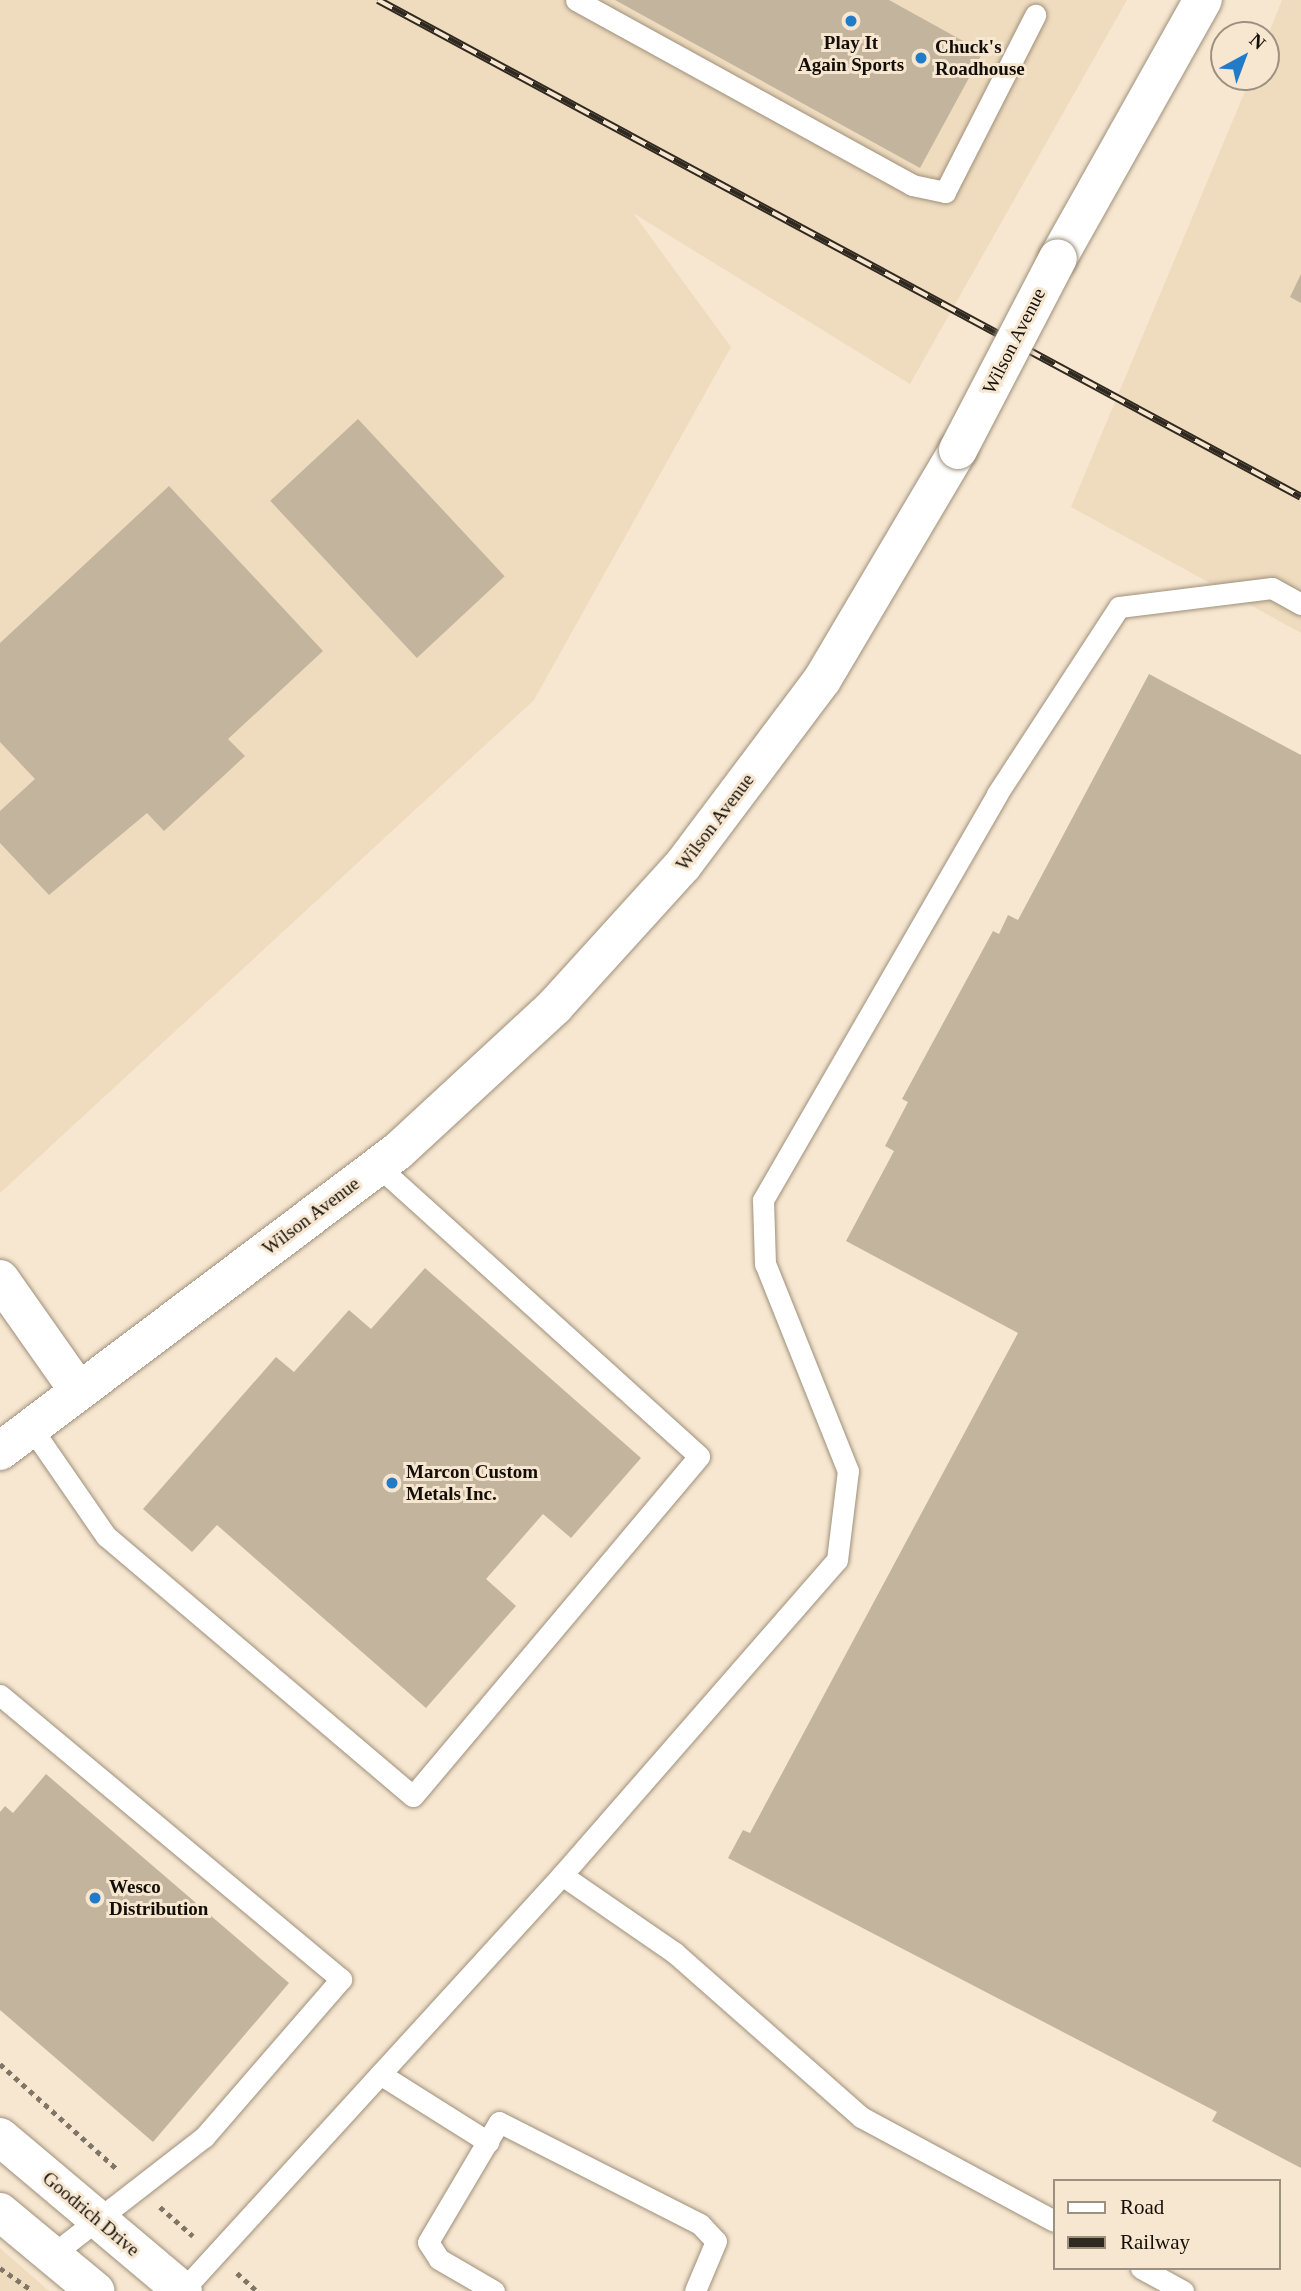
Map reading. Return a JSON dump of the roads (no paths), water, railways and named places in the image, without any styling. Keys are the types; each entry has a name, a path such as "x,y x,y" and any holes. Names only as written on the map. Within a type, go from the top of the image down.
{"street":[{"name":"Wilson Avenue","path":"0,1451 378,1166 555,1006 683,865 822,680 958,450 1058,258 1203,0"},
{"path":"0,1279 78,1390"},
{"name":"Goodrich Drive","path":"0,2137 182,2291"},
{"path":"0,2212 95,2291"}],"lane":[{"path":"576,0 912,185 945,192 1035,15"},
{"path":"182,2291 562,1875 838,1560 848,1471 765,1264 763,1200 997,794 1119,607 1272,588 1301,604"},
{"path":"30,1426 106,1536 413,1796 699,1456 378,1166"},
{"path":"0,1695 341,1979 204,2137 52,2255"},
{"path":"562,1875 675,1953 861,2118 1052,2220"},
{"path":"380,2074 488,2141"},
{"path":"494,2291 439,2259 428,2242 499,2122 700,2224 716,2241 695,2291"},
{"path":"1145,2270 1183,2291"}],"railway":[{"path":"378,0 1301,497"}],"place":[{"name":"Play It Again Sports","path":"851,21"},
{"name":"Chuck's Roadhouse","path":"921,58"},
{"name":"Marcon Custom Metals Inc.","path":"392,1483"},
{"name":"Wesco Distribution","path":"95,1898"}]}
